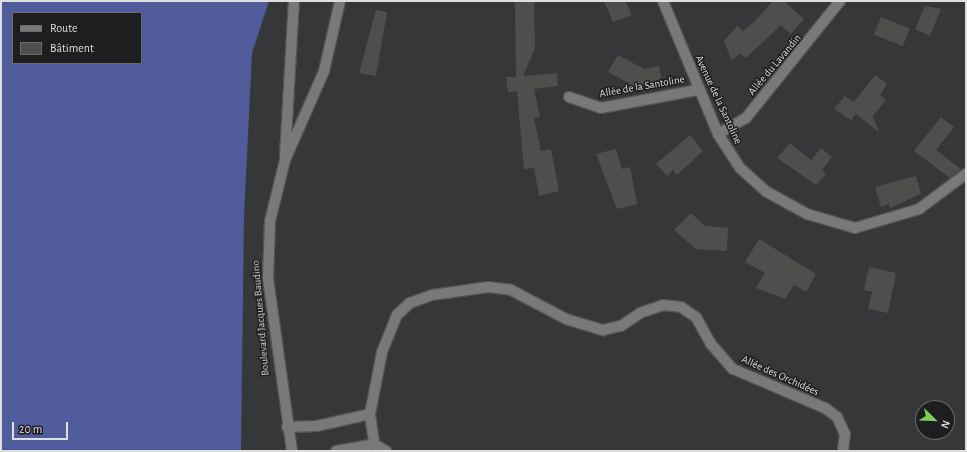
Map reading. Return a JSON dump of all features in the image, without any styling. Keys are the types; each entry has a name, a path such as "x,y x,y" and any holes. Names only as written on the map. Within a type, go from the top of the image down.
{"street":[{"name":"Boulevard Jacques Baudino","path":"285,160 289,38 294,1"},
{"name":"Boulevard Jacques Baudino","path":"292,451 287,427 271,309 267,253 270,221 285,160 324,71 340,1"},
{"name":"Avenue de la Santoline","path":"663,1 697,90 718,134 740,168 767,192 807,214 855,228 919,209 965,176"},
{"name":"Allée du Lavandin","path":"718,134 746,118 840,1"},
{"name":"Allée de la Santoline","path":"569,97 601,108 697,90"},
{"name":"Allée des Orchidées","path":"374,444 370,414 382,352 397,315 410,303 432,295 488,287 511,290 566,318 603,330 621,326 640,313 663,305 681,307 696,317 711,344 733,369 825,408 837,418 845,434 843,451"},
{"path":"287,427 317,426 370,414"},
{"path":"336,451 374,444 386,451"}],"shaded area":[{"path":"1,1 269,1 252,53 244,217 241,451 1,451"}],"building":[{"path":"515,1 534,1 535,48 523,76 557,73 558,86 534,89 540,117 534,118 541,151 551,149 559,191 539,196 534,168 524,169 517,91 508,92 506,77 516,77"},
{"path":"604,1 625,1 632,15 613,22"},
{"path":"773,1 784,1 804,19 791,34 781,25 746,58 740,53 732,61 724,41 737,26 743,31 753,23"},
{"path":"925,6 941,9 930,36 915,29"},
{"path":"376,10 387,12 376,76 359,73"},
{"path":"881,17 910,29 903,46 874,35"},
{"path":"618,55 644,69 659,66 662,80 636,87 608,72"},
{"path":"875,75 887,84 880,95 886,100 873,116 879,132 856,114 851,120 834,109 845,96 854,102"},
{"path":"941,117 954,127 936,150 961,169 950,178 914,151"},
{"path":"690,135 703,151 677,175 673,170 667,176 656,164"},
{"path":"790,143 811,160 821,148 832,157 822,170 826,174 816,185 777,158"},
{"path":"616,149 622,169 630,167 637,204 617,209 596,154"},
{"path":"916,176 921,194 890,208 889,204 881,207 875,187"},
{"path":"691,213 705,226 728,228 727,251 696,249 674,230"},
{"path":"759,239 816,274 806,292 794,285 785,299 756,288 765,273 745,262"},
{"path":"869,267 896,273 888,313 868,309 872,292 864,290"}]}
